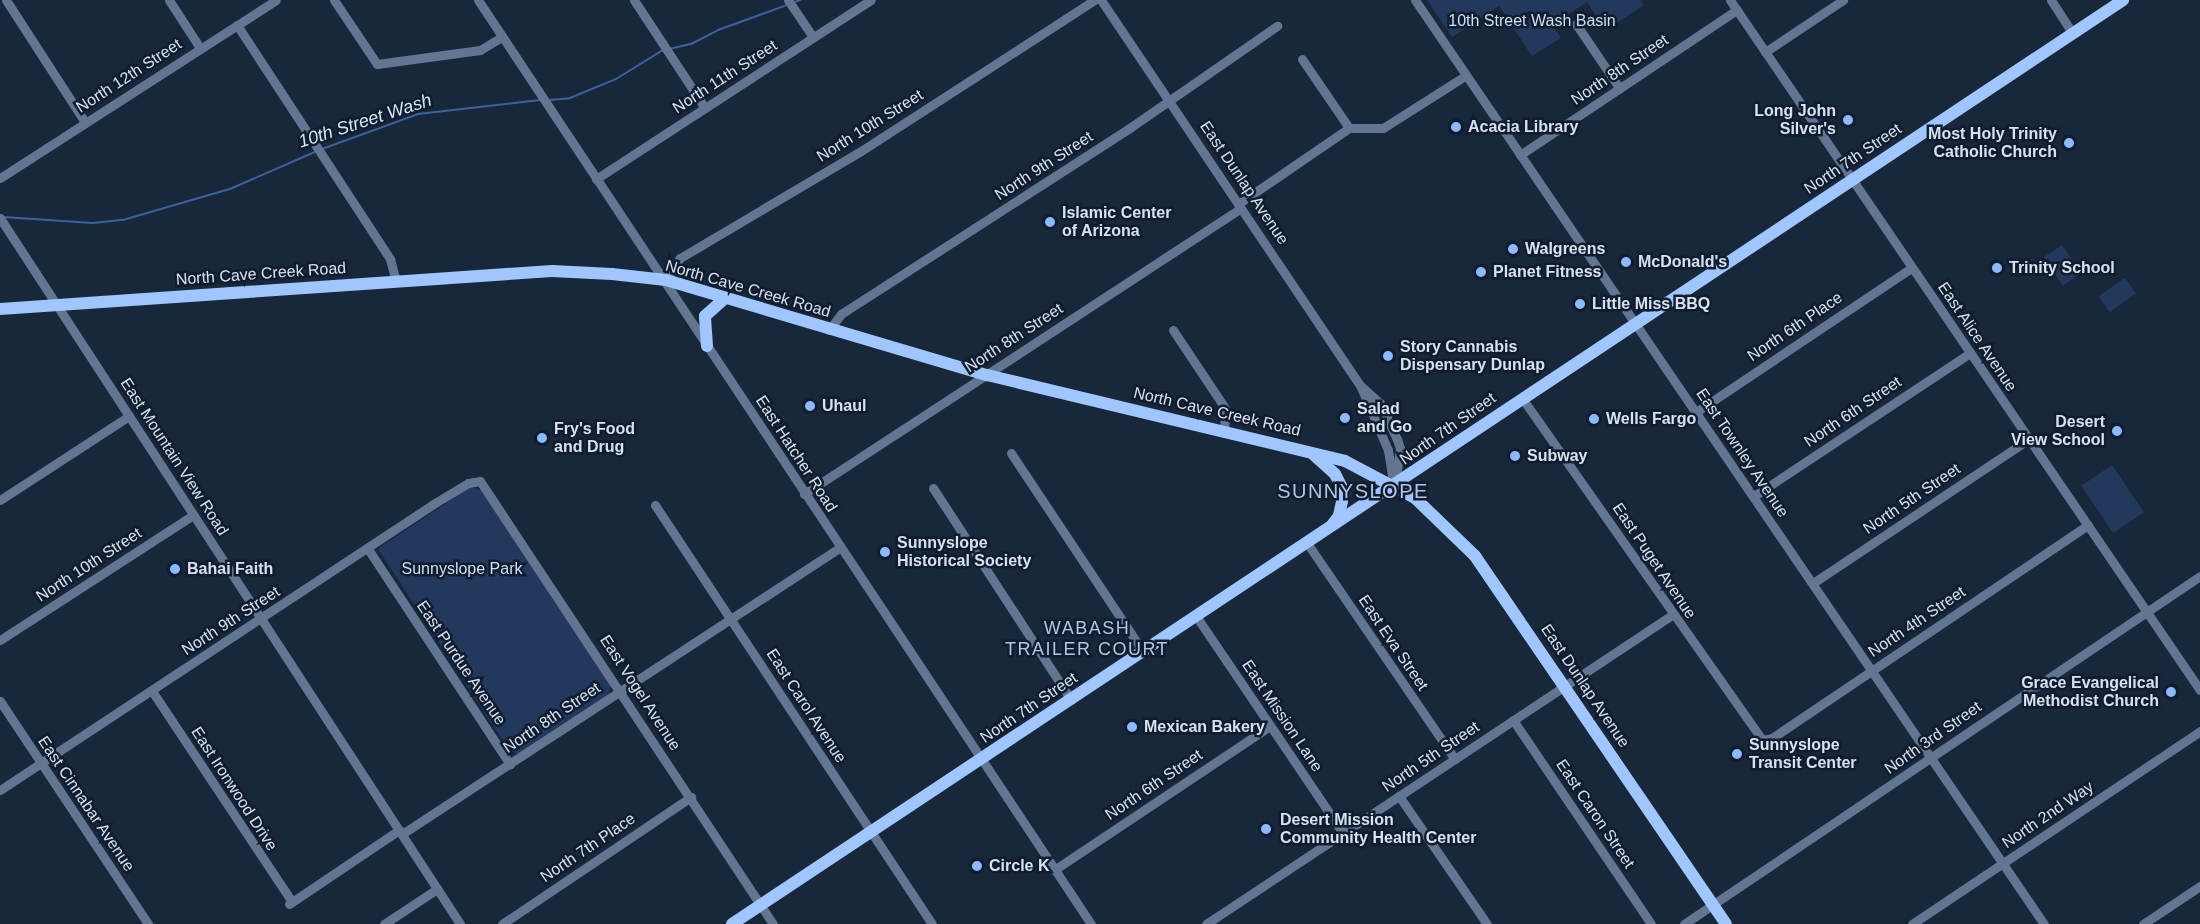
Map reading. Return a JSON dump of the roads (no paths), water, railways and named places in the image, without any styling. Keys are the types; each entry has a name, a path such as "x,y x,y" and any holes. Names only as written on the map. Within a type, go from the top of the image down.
{"main road":[{"name":"North 7th Street","path":"732,924 1329,530 1522,398 2123,0"},
{"name":"North Cave Creek Road","path":"0,309 565,271 666,280 987,375 1345,461 1394,486"},
{"path":"707,346 705,316 725,298"},
{"path":"1306,450 1330,468 1344,492 1339,516 1329,530"},
{"name":"East Dunlap Avenue","path":"1394,486 1436,515 1475,556 1726,924"}],"street":[{"path":"6,0 85,122"},
{"path":"168,0 200,48"},
{"name":"North 12th Street","path":"0,178 276,0"},
{"path":"334,0 377,63 480,50 502,38"},
{"name":"East Hatcher Road","path":"478,0 596,179 666,280 839,548 1091,924"},
{"path":"634,0 705,108"},
{"path":"788,0 813,37"},
{"name":"North 11th Street","path":"596,179 871,0"},
{"name":"North 10th Street","path":"666,280 681,258 861,151 1094,0"},
{"name":"East Dunlap Avenue","path":"1101,0 1360,386 1388,450 1394,486"},
{"name":"East Townley Avenue","path":"1415,0 2044,924"},
{"name":"East Alice Avenue","path":"1730,0 2200,690"},
{"path":"1765,52 1843,0"},
{"path":"2051,0 2073,34"},
{"name":"North 8th Street","path":"1520,155 1737,10"},
{"path":"1576,24 1620,89"},
{"path":"237,25 390,258 396,281"},
{"name":"North 9th Street","path":"829,330 841,314 1168,101 1277,26"},
{"path":"1302,59 1349,128 1383,128 1465,76"},
{"name":"North 8th Street","path":"804,494 1240,206 1349,128"},
{"name":"East Mountain View Road","path":"0,218 460,924"},
{"name":"North 6th Place","path":"1696,412 1911,268"},
{"path":"1173,330 1225,408 1224,432"},
{"name":"North 6th Street","path":"1754,496 1970,353"},
{"name":"East Puget Avenue","path":"1522,398 1672,615 1762,740"},
{"path":"0,500 129,416"},
{"name":"North 5th Street","path":"1813,583 2029,439"},
{"path":"1011,453 1143,652"},
{"name":"North 9th Street","path":"0,790 462,486 480,481"},
{"name":"East Vogel Avenue","path":"480,481 621,690 773,924"},
{"path":"933,488 1071,700"},
{"name":"East Carol Avenue","path":"655,505 932,924"},
{"name":"North 10th Street","path":"0,640 193,515"},
{"name":"North 4th Street","path":"1762,740 1772,738 2088,525"},
{"name":"East Eva Street","path":"1307,543 1455,759"},
{"name":"North 8th Street","path":"290,903 510,764 729,618 839,548"},
{"name":"East Purdue Avenue","path":"368,549 510,764"},
{"name":"North 3rd Street","path":"1684,924 2200,576"},
{"name":"North 5th Street","path":"1206,924 1672,615"},
{"name":"East Mission Lane","path":"1196,616 1343,833"},
{"name":"East Ironwood Drive","path":"152,691 290,903"},
{"name":"East Cinnabar Avenue","path":"0,701 148,924"},
{"name":"East Caron Street","path":"1513,720 1651,924"},
{"name":"North 6th Street","path":"1054,870 1270,726"},
{"name":"North 2nd Way","path":"1912,924 2200,731"},
{"path":"1399,796 1487,924"},
{"name":"North 7th Place","path":"502,924 691,797"},
{"path":"2143,924 2200,886"},
{"path":"384,924 437,889"}],"waterway":[{"name":"10th Street Wash","path":"792,3 800,0"},
{"name":"10th Street Wash","path":"669,49 691,44 718,30 787,5"},
{"name":"10th Street Wash","path":"549,100 570,98 616,79 663,50"},
{"name":"10th Street Wash","path":"322,149 418,114 540,100"},
{"name":"10th Street Wash","path":"3,217 93,223 123,220 230,189 317,151"}],"place":[{"name":"Long John Silver's","path":"1848,120"},
{"name":"Acacia Library","path":"1456,127"},
{"name":"Most Holy Trinity Catholic Church","path":"2069,143"},
{"name":"Islamic Center of Arizona","path":"1050,222"},
{"name":"Walgreens","path":"1513,249"},
{"name":"McDonald's","path":"1626,262"},
{"name":"Trinity School","path":"1997,268"},
{"name":"Planet Fitness","path":"1481,272"},
{"name":"Little Miss BBQ","path":"1580,304"},
{"name":"Story Cannabis Dispensary Dunlap","path":"1388,356"},
{"name":"Uhaul","path":"810,406"},
{"name":"Salad and Go","path":"1345,418"},
{"name":"Wells Fargo","path":"1594,419"},
{"name":"Desert View School","path":"2117,431"},
{"name":"Fry's Food and Drug","path":"542,438"},
{"name":"Subway","path":"1515,456"},
{"name":"Sunnyslope Historical Society","path":"885,552"},
{"name":"Bahai Faith","path":"175,569"},
{"name":"Grace Evangelical Methodist Church","path":"2171,692"},
{"name":"Mexican Bakery","path":"1132,727"},
{"name":"Sunnyslope Transit Center","path":"1737,754"},
{"name":"Desert Mission Community Health Center","path":"1266,829"},
{"name":"Circle K","path":"977,866"}],"district":[{"name":"SUNNYSLOPE","path":"1353,491"},
{"name":"WABASH TRAILER COURT","path":"1087,639"}],"park label":[{"name":"10th Street Wash Basin","path":"1532,21"},
{"name":"Sunnyslope Park","path":"462,569"}]}
